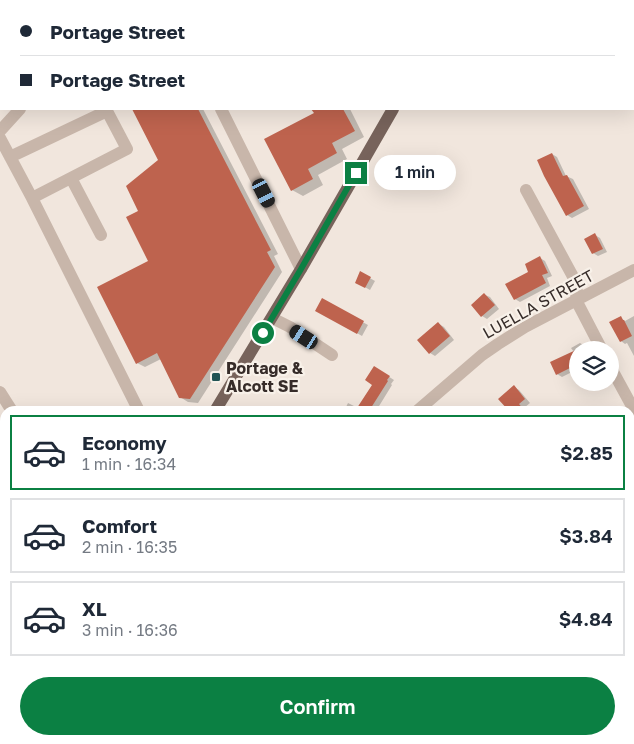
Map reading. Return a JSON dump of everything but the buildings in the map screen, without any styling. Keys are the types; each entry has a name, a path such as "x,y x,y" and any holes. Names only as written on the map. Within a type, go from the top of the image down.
{"main road":[{"path":"218,406 301,269 391,110"}],"street":[{"path":"0,131 19,110"},
{"path":"222,110 301,269"},
{"path":"10,157 108,111 127,150 32,198"},
{"path":"0,138 136,406"},
{"path":"71,178 101,235"},
{"path":"526,190 577,284 576,300 597,341"},
{"name":"LUELLA STREET","path":"423,406 482,355 525,327 634,270"},
{"path":"272,318 290,327 332,355"},
{"path":"619,382 632,406"},
{"path":"0,392 9,406"}],"place":[{"name":"Portage & Alcott SE","path":"216,377"}],"route":[{"path":"263,333 356,173"}]}
